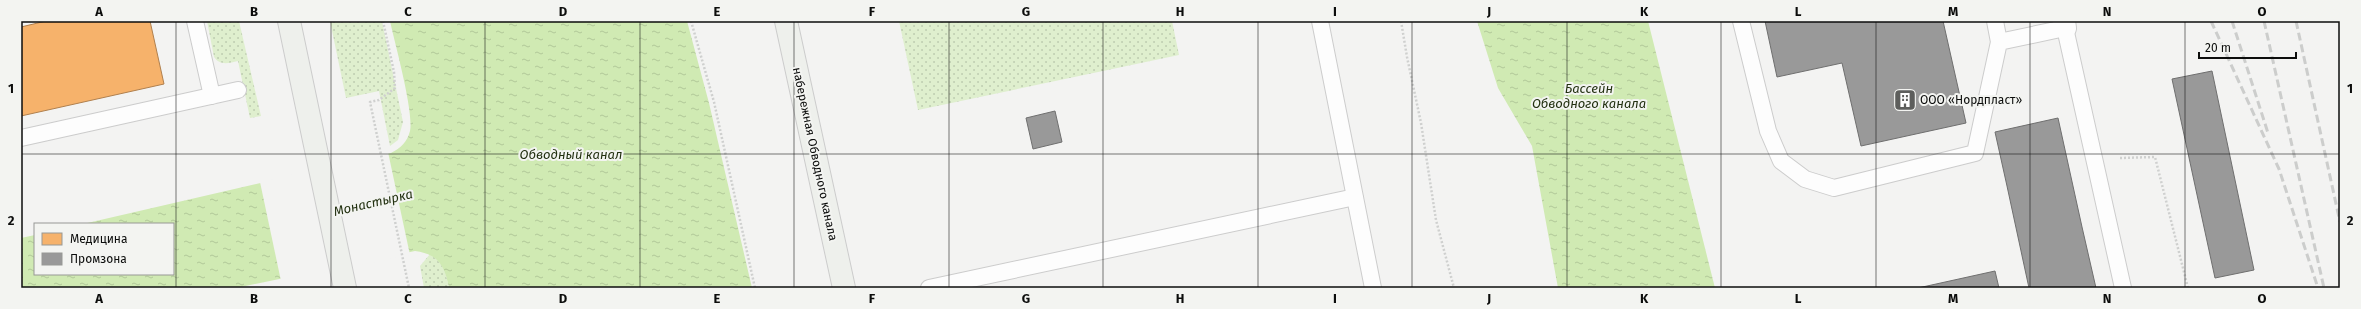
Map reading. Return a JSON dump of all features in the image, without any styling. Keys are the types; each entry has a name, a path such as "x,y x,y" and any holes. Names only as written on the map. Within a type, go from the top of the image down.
{"main road":[{"path":"289,21 345,288"},
{"name":"набережная Обводного канала","path":"786,21 844,288"}],"lane":[{"path":"195,21 212,96"},
{"path":"1320,21 1373,288"},
{"path":"1742,21 1768,131 1781,161 1805,180 1834,188 1975,153 1999,42 1995,21"},
{"path":"1999,42 2065,24 2096,159 2123,288"},
{"path":"21,138 238,90"},
{"path":"929,288 956,285 1355,197"}],"path":[{"path":"384,21 394,72 395,88 379,100 370,102 409,288"},
{"path":"691,21 714,102 755,288"},
{"path":"1401,21 1407,57 1422,123 1436,220 1454,288"},
{"path":"2096,159 2155,157 2188,288"}],"shaded area":[{"path":"207,21 239,21 261,116 250,118 238,61 222,63 214,57"},
{"path":"330,21 382,21 403,122 398,140 390,146 379,91 346,98"},
{"path":"899,21 1172,21 1179,55 918,110"},
{"path":"430,254 435,257 444,269 449,288 424,288 420,266"}],"water":[{"name":"Обводный канал","path":"390,21 687,21 709,103 752,288 449,288 440,263 430,255 415,251 236,288 21,288 21,238 34,235 34,275 174,275 174,223 87,223 391,153 398,149 407,138 410,131 407,94"},
{"name":"Бассейн Обводного канала","path":"1477,21 1648,21 1715,288 1558,288 1532,146 1498,88"}],"pier":[{"path":"388,152 410,255 281,281 260,182"}],"building: Медицина":[{"path":"46,21 150,21 164,84 21,116 21,27"}],"building: Промзона":[{"name":"ООО «Нордпласт»","path":"1765,21 1943,21 1966,123 1861,146 1842,63 1777,77"},
{"path":"2212,71 2254,270 2215,278 2172,79"},
{"path":"1055,111 1062,142 1033,149 1026,118"},
{"path":"2058,118 2096,288 2029,288 1995,132"},
{"path":"1995,271 1999,288 1918,288"}],"railway":[{"path":"2211,21 2279,169 2318,288"},
{"path":"2232,21 2268,133"},
{"path":"2264,21 2324,288"},
{"path":"2296,21 2340,222"}],"place":[{"name":"ООО «Нордпласт»","path":"1905,100"}],"water label":[{"name":"Монастырка","path":"373,202"}]}
